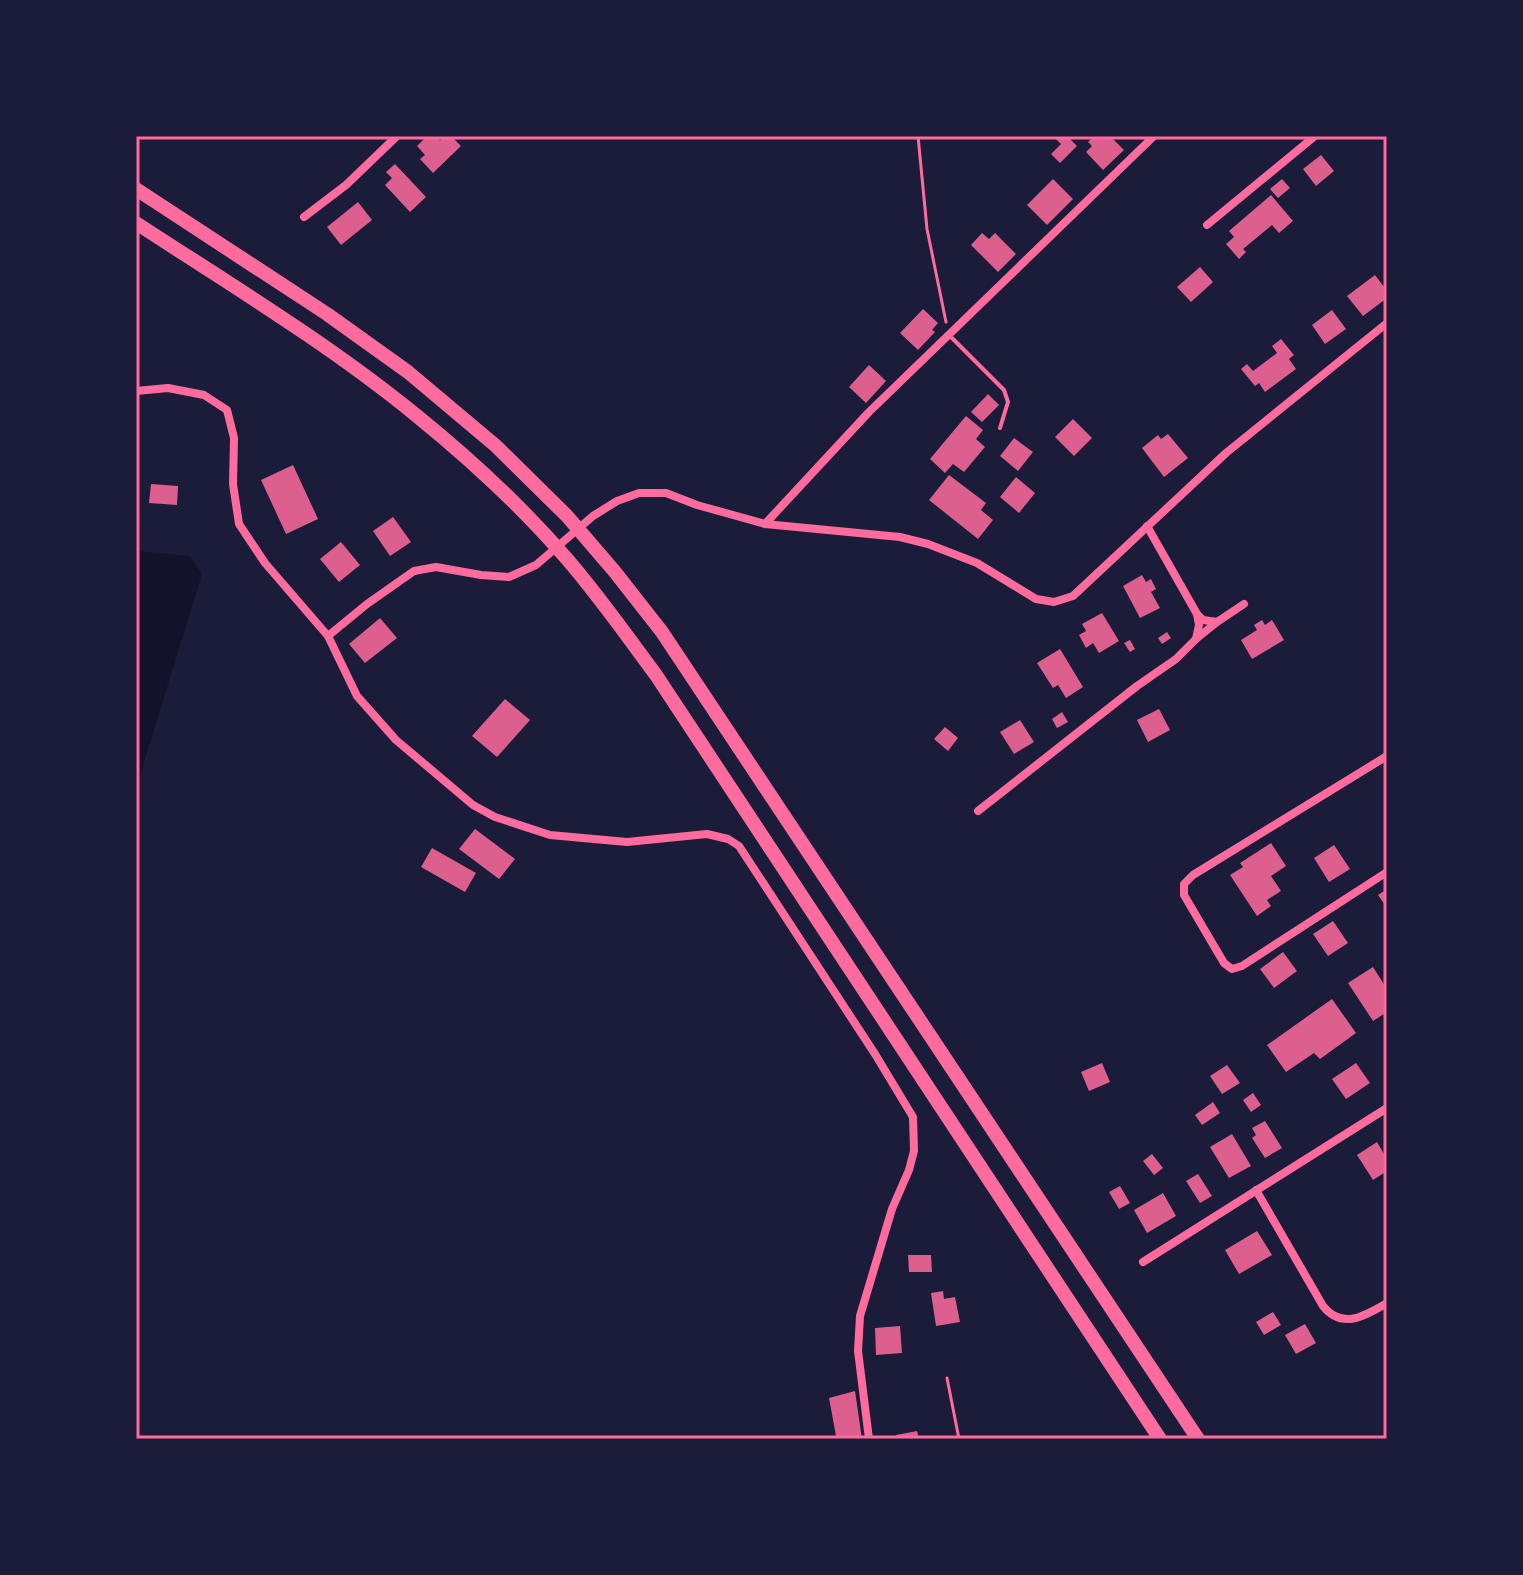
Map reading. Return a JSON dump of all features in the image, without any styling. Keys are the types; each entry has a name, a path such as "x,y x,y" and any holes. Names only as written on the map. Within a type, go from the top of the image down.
{"main road":[{"path":"136,189 327,314 408,372 496,446 589,541 670,645 1198,1439"},
{"path":"136,223 350,364 418,416 480,471 567,559 601,600 664,688 1160,1439"}],"street":[{"path":"304,217 346,185 397,136"},
{"path":"765,524 869,412 1154,136"},
{"path":"1207,225 1315,136"},
{"path":"328,636 414,571 436,567 509,577 536,565 593,516 617,501 639,493 666,493 765,524 900,537 928,544 977,563 1036,599 1054,602 1073,596 1226,453 1387,323"},
{"path":"136,391 168,388 204,395 227,410 234,438 233,484 239,524 265,563 328,636 357,696 396,740 473,805 495,817 550,835 627,842 707,834 728,839 739,846 913,1117 914,1151 909,1170 892,1209 860,1316 858,1351 869,1439"},
{"path":"1147,526 1197,614 1203,620 1217,622"},
{"path":"978,811 1244,604"},
{"path":"1196,639 1199,625 1197,614"},
{"path":"1387,756 1193,875 1184,884 1184,895 1224,963 1232,969 1242,966 1387,872"},
{"path":"1143,1262 1387,1108"},
{"path":"1256,1190 1330,1315 1348,1320 1366,1316 1387,1303"}],"lane":[{"path":"948,335 1004,390 1008,402 1000,428"}],"path":[{"path":"918,136 927,229 948,335"},
{"path":"947,1378 959,1439"}],"shaded area":[{"path":"136,551 190,556 202,574 136,788"}],"building":[{"path":"427,136 436,136 440,140 451,136 461,146 433,173 420,159 425,155 417,146"},
{"path":"1067,136 1077,146 1060,163 1051,154 1061,144 1055,138"},
{"path":"1094,136 1110,136 1124,150 1103,170 1086,152 1092,146 1088,142"},
{"path":"1321,155 1334,171 1316,186 1303,169"},
{"path":"395,164 426,197 410,212 385,185 392,178 386,172"},
{"path":"1053,179 1073,199 1047,225 1027,205"},
{"path":"1282,179 1290,188 1278,198 1270,189"},
{"path":"1271,195 1293,221 1279,233 1272,225 1243,249 1246,252 1239,259 1226,244 1234,237 1229,231"},
{"path":"358,202 372,220 341,245 327,227"},
{"path":"982,233 989,239 995,233 1016,254 998,272 971,245"},
{"path":"1200,267 1213,282 1191,302 1177,287"},
{"path":"1375,275 1387,291 1387,298 1363,316 1347,296"},
{"path":"923,309 938,323 932,330 935,332 918,350 900,333"},
{"path":"1332,310 1346,329 1325,344 1312,325"},
{"path":"1281,339 1294,355 1289,359 1296,369 1265,392 1259,383 1255,386 1241,369 1247,364 1253,371 1277,353 1272,346"},
{"path":"869,365 886,381 866,403 849,387"},
{"path":"988,394 999,405 982,422 971,412"},
{"path":"966,416 983,430 976,439 985,447 964,472 953,464 945,473 930,459"},
{"path":"1073,419 1092,438 1074,456 1055,437"},
{"path":"1168,434 1188,458 1164,477 1142,448 1158,435 1161,439"},
{"path":"1014,438 1033,452 1018,471 1000,456"},
{"path":"293,465 318,519 286,534 261,480"},
{"path":"949,475 986,503 981,510 993,520 978,539 929,500"},
{"path":"1016,477 1035,493 1019,513 1000,497"},
{"path":"151,484 178,486 177,505 149,503"},
{"path":"393,517 411,542 390,556 373,531"},
{"path":"341,542 360,565 339,582 320,559"},
{"path":"1142,575 1146,582 1151,579 1156,589 1151,592 1160,608 1140,618 1123,586"},
{"path":"1102,613 1119,641 1099,653 1093,643 1086,648 1079,635 1086,631 1082,624"},
{"path":"380,618 397,638 365,663 349,644"},
{"path":"1262,620 1265,625 1272,620 1284,640 1252,659 1241,640 1257,630 1254,625"},
{"path":"1167,632 1171,638 1162,644 1158,638"},
{"path":"1130,640 1135,649 1130,652 1124,643"},
{"path":"1060,649 1083,687 1066,698 1058,685 1053,688 1037,663"},
{"path":"505,699 530,720 497,757 472,736"},
{"path":"1159,709 1170,730 1148,742 1137,720"},
{"path":"1062,712 1068,722 1057,728 1052,719"},
{"path":"1020,720 1034,742 1014,754 1000,732"},
{"path":"945,727 958,738 948,751 934,739"},
{"path":"475,829 515,859 499,879 459,849"},
{"path":"1271,843 1286,866 1271,876 1281,891 1267,900 1271,906 1257,916 1230,875 1243,867 1240,863"},
{"path":"1334,845 1350,869 1329,882 1314,858"},
{"path":"432,848 476,873 465,892 421,867"},
{"path":"1387,889 1387,908 1378,895"},
{"path":"1333,921 1348,943 1328,956 1313,934"},
{"path":"1283,952 1297,971 1274,988 1260,969"},
{"path":"1373,967 1387,989 1387,1012 1373,1021 1348,983"},
{"path":"1332,999 1356,1033 1320,1059 1314,1053 1286,1072 1267,1045"},
{"path":"1102,1063 1110,1082 1089,1091 1081,1072"},
{"path":"1356,1063 1370,1083 1346,1099 1332,1079"},
{"path":"1227,1065 1240,1083 1222,1094 1210,1076"},
{"path":"1253,1093 1261,1105 1251,1112 1243,1100"},
{"path":"1213,1102 1220,1113 1202,1125 1195,1115"},
{"path":"1265,1121 1282,1148 1265,1158 1252,1138 1256,1135 1252,1128"},
{"path":"1232,1134 1251,1166 1229,1178 1210,1147"},
{"path":"1377,1142 1384,1154 1387,1151 1387,1171 1373,1180 1357,1155"},
{"path":"1152,1154 1163,1168 1154,1175 1143,1161"},
{"path":"1198,1174 1212,1196 1200,1203 1186,1181"},
{"path":"1120,1186 1130,1203 1119,1209 1109,1192"},
{"path":"1163,1193 1176,1216 1147,1233 1134,1210"},
{"path":"1257,1231 1272,1255 1239,1274 1225,1250"},
{"path":"908,1255 931,1255 932,1272 909,1272"},
{"path":"943,1291 944,1299 955,1297 960,1322 936,1326 931,1293"},
{"path":"1273,1312 1281,1325 1264,1335 1256,1322"},
{"path":"1305,1324 1316,1343 1296,1354 1285,1335"},
{"path":"900,1326 902,1353 876,1355 875,1328"},
{"path":"855,1391 862,1439 827,1439 836,1436 829,1398"},
{"path":"917,1431 919,1439 897,1439 896,1435"}]}
